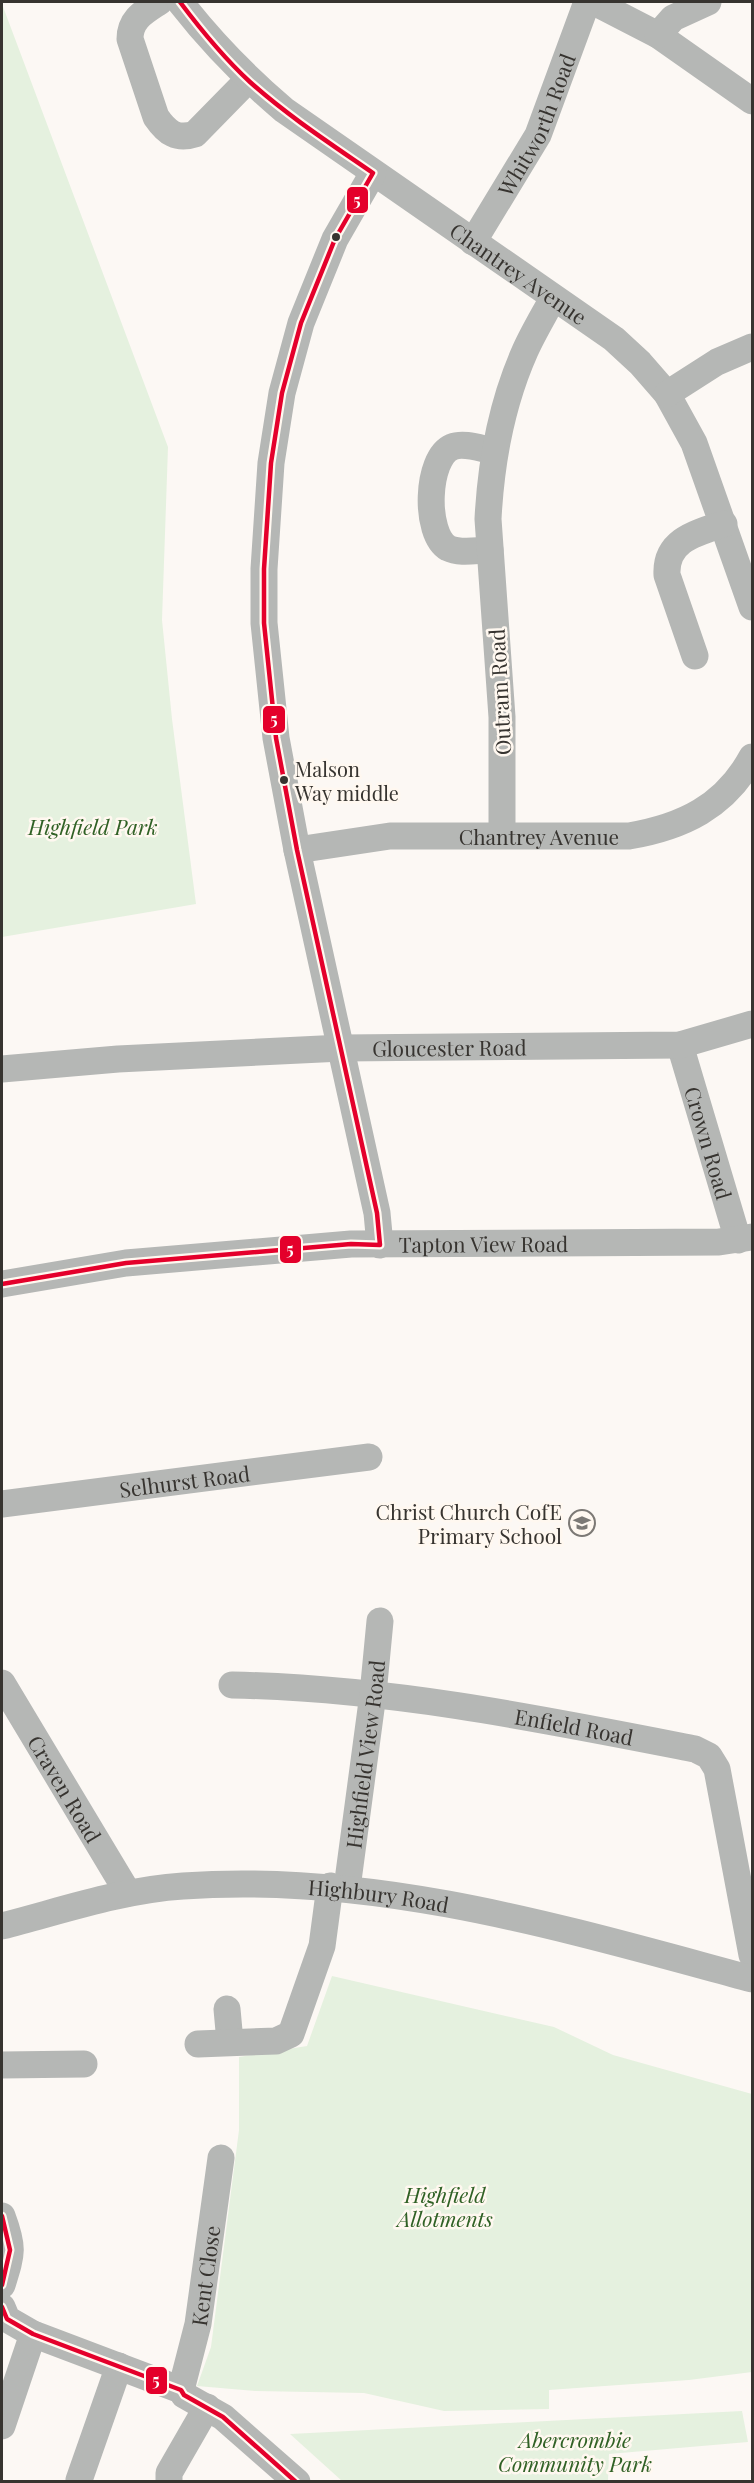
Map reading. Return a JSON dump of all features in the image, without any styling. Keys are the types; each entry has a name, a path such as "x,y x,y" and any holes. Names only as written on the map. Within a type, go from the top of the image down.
{"street":[{"path":"159,2 137,17 130,27 130,39 156,117 163,128 172,134 184,137 195,134 248,80"},
{"name":"Chantrey Avenue","path":"180,2 209,40 248,80 284,110 614,339 640,363 667,394 694,443 750,593"},
{"name":"Whitworth Road","path":"473,242 538,135 587,2"},
{"path":"594,2 658,35 753,101"},
{"path":"658,35 674,18 708,2"},
{"path":"373,173 335,239 300,323 282,393 271,463 264,559 264,623 276,738 297,850 377,1213 380,1245"},
{"name":"Outram Road","path":"502,835 502,717 488,519 494,451 506,401 524,352 553,298"},
{"path":"667,394 717,362 753,347"},
{"path":"490,550 458,551 448,548 441,541 434,525 432,496 438,464 445,453 453,447 464,446 494,451"},
{"path":"695,656 666,574 666,563 670,552 690,535 724,524"},
{"name":"Chantrey Avenue","path":"297,850 390,836 629,836 659,831 687,821 710,805 731,787 753,757"},
{"name":"Gloucester Road","path":"2,1069 117,1059 342,1048 680,1045 753,1024"},
{"name":"Crown Road","path":"680,1045 745,1238"},
{"name":"Tapton View Road","path":"2,1284 126,1263 351,1244 719,1242 745,1238"},
{"name":"Selhurst Road","path":"2,1504 369,1457"},
{"name":"Highfield View Road","path":"198,2044 276,2041 291,2034 322,1946 338,1887 373,1694 380,1621"},
{"name":"Craven Road","path":"2,1683 128,1893"},
{"name":"Enfield Road","path":"232,1685 302,1686 373,1694 566,1723 695,1749 709,1756 717,1769 753,1955"},
{"name":"Highbury Road","path":"2,1926 128,1893 182,1886 338,1887 495,1913 753,1979"},
{"path":"227,2009 230,2042"},
{"path":"2,2066 84,2064"},
{"name":"Kent Close","path":"181,2390 198,2324 221,2158"},
{"path":"2,2216 11,2242 11,2258 2,2285"},
{"path":"3,2314 33,2334 181,2390 184,2395 223,2417 297,2481"},
{"path":"2,2426 33,2334"},
{"path":"79,2480 119,2366"},
{"path":"169,2481 169,2474 207,2407"}],"green space":[{"name":"Highfield Park","path":"2,4 168,447 162,620 172,719 196,904 2,937"},
{"name":"Highfield Allotments","path":"332,1976 554,2027 613,2055 752,2094 752,2372 689,2380 549,2390 549,2409 444,2411 364,2393 255,2391 197,2386 211,2347 239,2130 239,2057 307,2046"},
{"name":"Abercrombie Community Park","path":"742,2411 748,2442 609,2454 608,2481 342,2481 290,2434"}],"transit line":[{"name":"5","path":"2,1284 126,1263 351,1244 380,1245 377,1213 297,850 276,738 264,623 264,569 271,463 282,393 301,323 335,239 373,173 295,118 250,82 213,44 180,2"},
{"name":"5","path":"2,2216 10,2250 2,2285"},
{"name":"5","path":"2,2307 7,2319 33,2334 181,2390 184,2395 223,2417 296,2482"}],"place":[{"name":"Malson Way middle","path":"284,780"},
{"name":"Christ Church CofE Primary School","path":"582,1523"}]}
